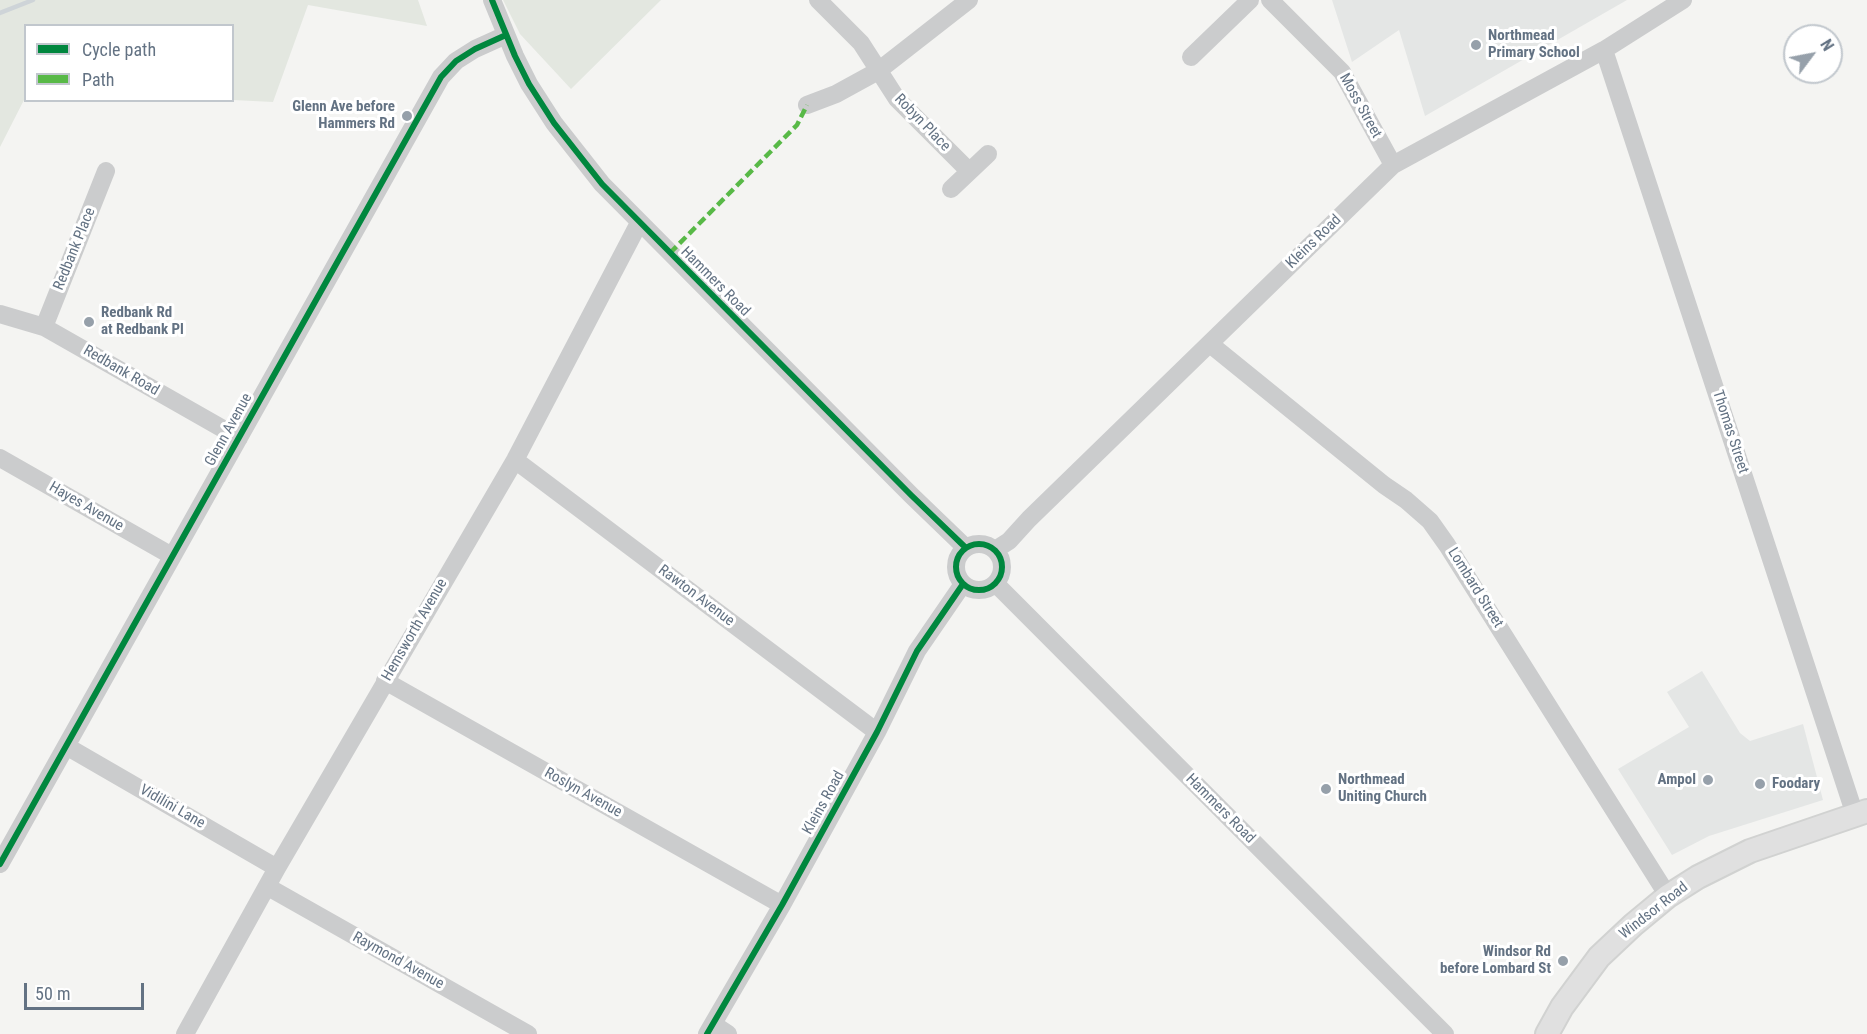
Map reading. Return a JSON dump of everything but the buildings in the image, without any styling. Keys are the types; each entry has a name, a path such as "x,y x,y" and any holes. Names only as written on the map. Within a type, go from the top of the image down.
{"main road":[{"name":"Windsor Road","path":"1547,1034 1562,1007 1599,957 1633,925 1668,897 1698,877 1750,851 1861,813"}],"street":[{"name":"Hammers Road","path":"492,0 529,84 554,123 602,184 966,548"},
{"name":"Robyn Place","path":"818,0 861,44 897,99 969,171"},
{"path":"807,105 836,94 878,71 969,0"},
{"path":"1191,57 1250,0"},
{"name":"Moss Street","path":"1270,0 1342,72 1393,165"},
{"name":"Kleins Road","path":"995,550 1009,541 1393,165 1604,50 1683,0"},
{"name":"Glenn Avenue","path":"0,864 441,77 456,61 475,49 506,35"},
{"name":"Thomas Street","path":"1604,50 1861,813"},
{"path":"951,189 988,154"},
{"name":"Redbank Place","path":"44,327 106,171"},
{"name":"Hemsworth Avenue","path":"185,1034 277,868 515,460 639,223"},
{"name":"Redbank Road","path":"0,314 44,327 239,438"},
{"name":"Lombard Street","path":"1209,344 1430,521 1447,544 1668,897"},
{"name":"Hayes Avenue","path":"0,458 172,556"},
{"name":"Rawton Avenue","path":"515,460 877,732"},
{"path":"984,544 995,550 1000,556 1003,570 996,584 983,590 976,590 963,584 959,579 956,566 961,553 966,548 984,544"},
{"name":"Kleins Road","path":"716,1031 877,732 917,651 963,584"},
{"name":"Hammers Road","path":"996,584 1445,1034"},
{"name":"Roslyn Avenue","path":"385,681 782,905"},
{"name":"Vidilini Lane","path":"66,746 277,868"},
{"name":"Raymond Avenue","path":"268,887 528,1034"}],"shaded area":[{"path":"0,0 418,0 427,26 308,5 273,102 234,100 234,24 24,24 24,100 0,147"},
{"path":"503,0 661,0 571,89 520,34"},
{"name":"Northmead Primary School","path":"1332,0 1627,0 1425,116 1399,30 1352,62"},
{"path":"1702,671 1740,733 1750,741 1803,724 1823,800 1709,836 1672,855 1618,769 1689,727 1667,692"}],"waterway":[{"path":"0,13 33,0"}],"marked path":[{"path":"670,253 797,125 807,105"}],"cycle path":[{"path":"492,0 529,84 554,123 602,184 966,548"},
{"path":"0,864 441,77 456,61 475,49 506,35"},
{"path":"979,544 988,545 995,551 1001,558 1002,567 1001,576 995,583 988,589 979,590 970,589 963,583 957,576 956,567 957,558 963,551 970,545 979,544"},
{"path":"707,1034 782,905 877,732 917,651 963,584"}],"place":[{"name":"Northmead Primary School","path":"1476,45"},
{"name":"Glenn Ave before Hammers Rd","path":"407,116"},
{"name":"Redbank Rd at Redbank Pl","path":"89,322"},
{"name":"Ampol","path":"1708,780"},
{"name":"Foodary","path":"1760,784"},
{"name":"Northmead Uniting Church","path":"1326,789"},
{"name":"Windsor Rd before Lombard St","path":"1563,961"}]}
